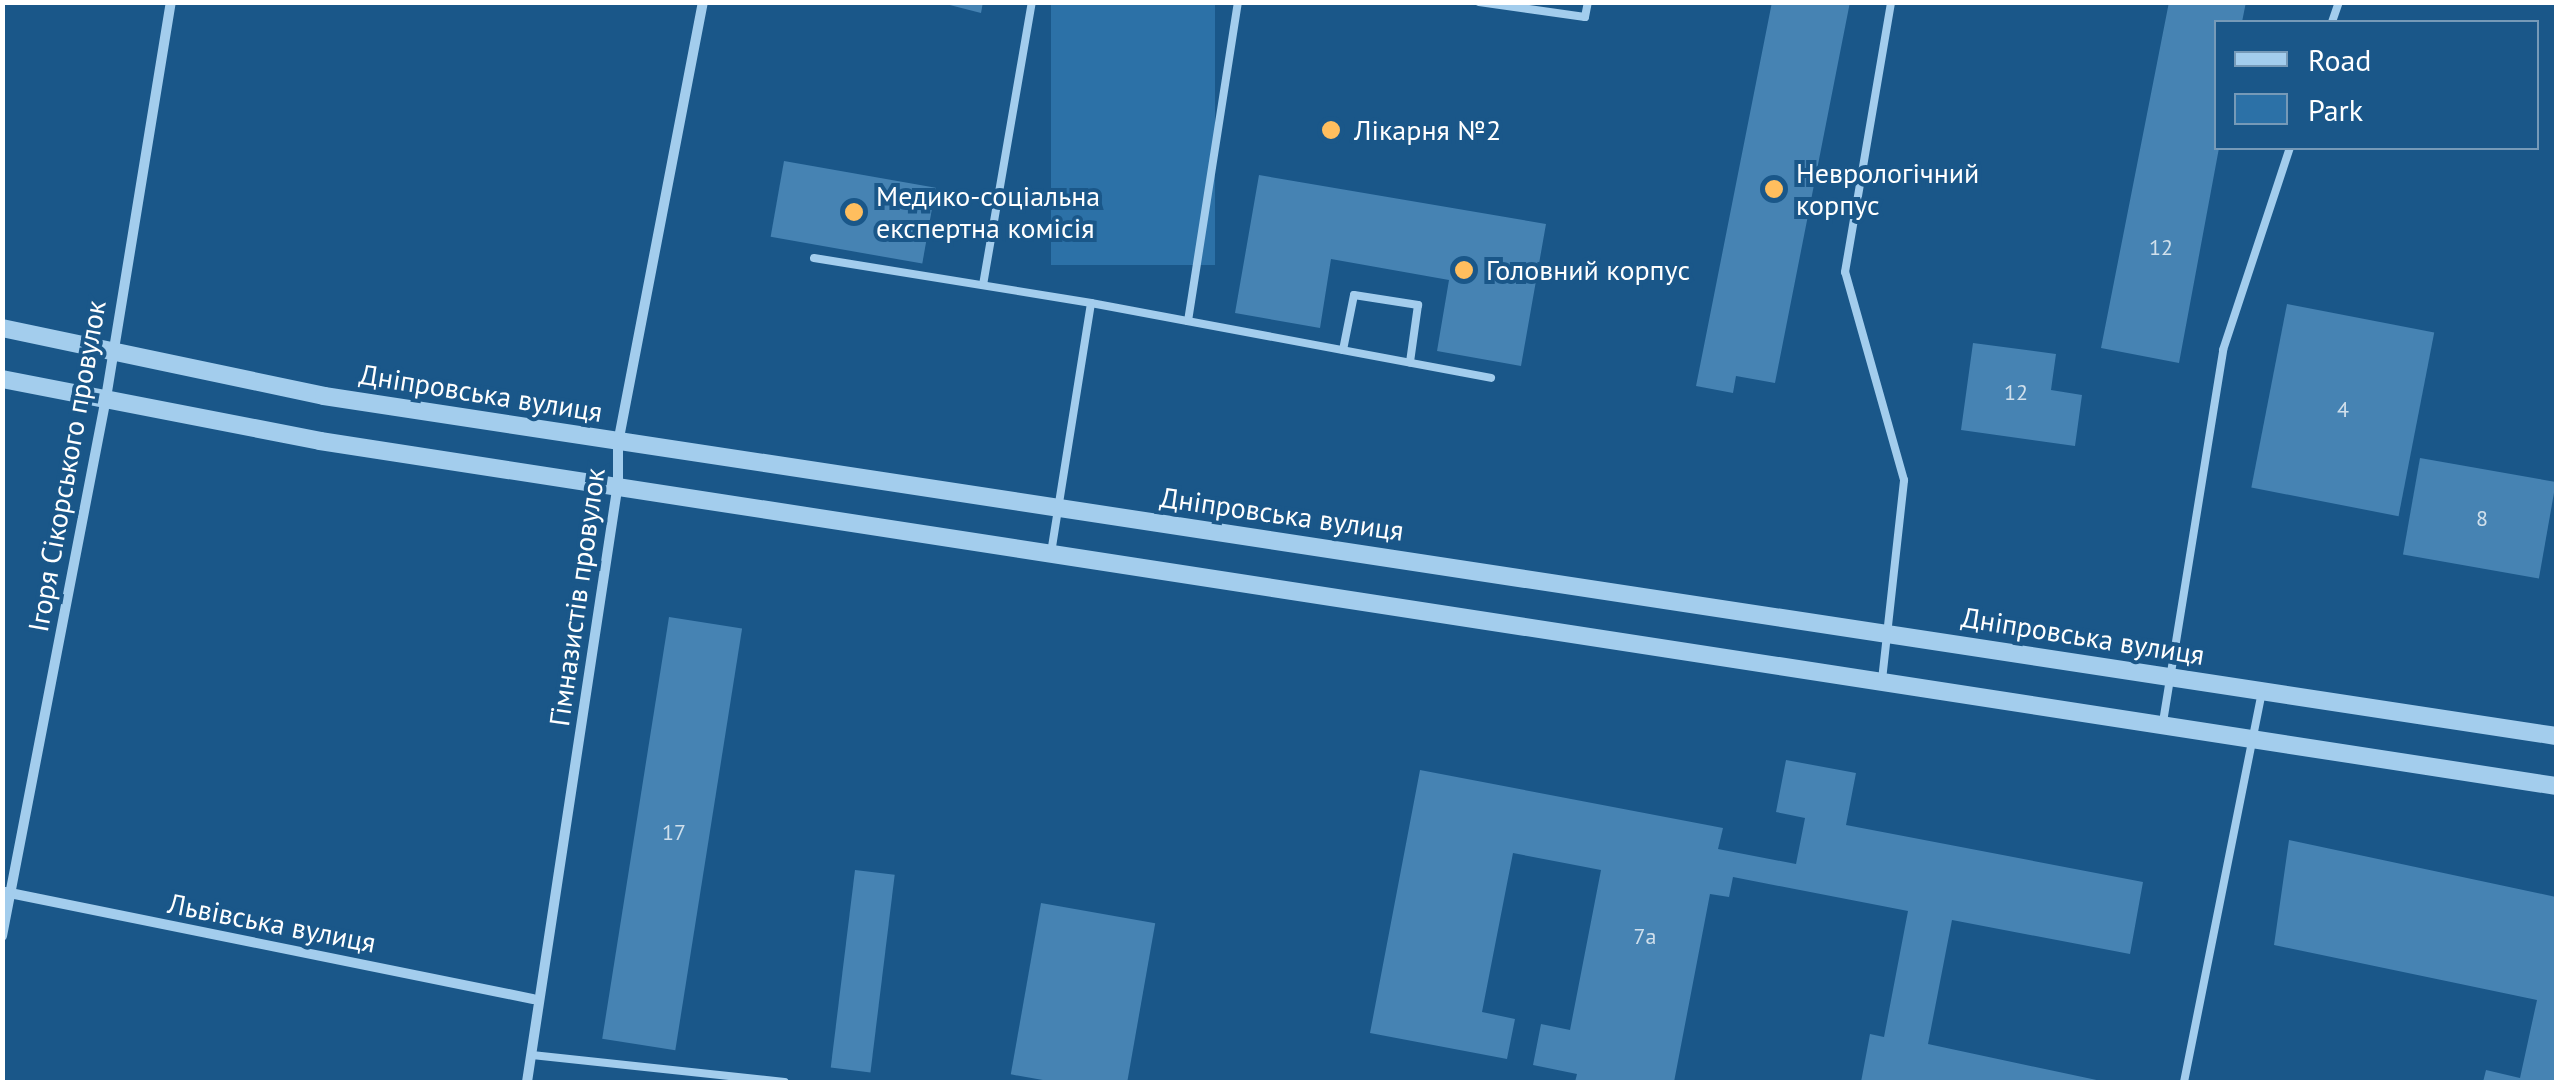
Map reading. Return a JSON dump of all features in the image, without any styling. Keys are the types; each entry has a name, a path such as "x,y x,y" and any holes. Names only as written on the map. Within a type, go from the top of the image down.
{"street":[{"name":"Ігоря Сікорського провулок","path":"2,936 5,892 106,398 172,2"},
{"name":"Гімназистів провулок","path":"527,1082 618,483 618,443 704,2"},
{"name":"Дніпровська вулиця","path":"2,328 324,396 618,443 2556,736"},
{"path":"2,379 320,442 618,483 2162,730 2556,786"},
{"name":"Львівська вулиця","path":"5,892 533,999"}],"lane":[{"path":"983,285 1032,2"},
{"path":"1188,321 1238,2"},
{"path":"1479,2 1585,17 1591,2"},
{"path":"1881,686 1890,634 1904,480 1845,272 1891,2"},
{"path":"2162,730 2223,350 2289,150"},
{"path":"814,258 1091,303 1491,378"},
{"path":"1343,350 1354,296 1418,305 1410,362"},
{"path":"1052,553 1091,303"},
{"path":"2184,1082 2262,691"},
{"path":"532,1055 785,1082"}],"green space":[{"path":"1051,3 1215,3 1215,265 1051,265"}],"building":[{"path":"938,2 983,2 981,13"},
{"name":"Неврологічний корпус","path":"1772,2 1850,2 1775,383 1736,376 1733,393 1696,386"},
{"path":"2169,2 2246,2 2242,20 2214,20 2214,150 2219,150 2179,363 2101,348"},
{"name":"Медико-соціальна експертна комісія","path":"784,161 936,188 922,264 771,237"},
{"name":"Головний корпус","path":"1259,175 1546,224 1521,366 1437,351 1449,280 1331,259 1320,328 1235,313"},
{"path":"2287,304 2434,333 2399,516 2251,488"},
{"path":"1973,343 2056,354 2051,390 2082,395 2075,446 1961,430"},
{"path":"2420,458 2556,482 2539,578 2403,555"},
{"path":"669,617 742,629 675,1050 602,1039"},
{"path":"1786,760 1856,773 1846,825 2143,882 2130,954 1952,920 1928,1044 2106,1082 1861,1082 1870,1034 1884,1037 1908,911 1733,877 1729,897 1710,894 1674,1082 1575,1082 1577,1074 1533,1065 1541,1024 1570,1030 1601,870 1513,853 1482,1012 1515,1019 1507,1059 1370,1033 1420,770 1723,828 1718,849 1796,864 1805,818 1776,812"},
{"path":"2289,840 2556,897 2556,1082 2483,1082 2486,1070 2520,1078 2537,1000 2274,945"},
{"path":"855,870 895,875 870,1072 831,1068"},
{"path":"1041,903 1155,923 1127,1082 1054,1082 1011,1074"}],"place":[{"name":"Лікарня №2","path":"1331,130"},
{"name":"Неврологічний корпус","path":"1774,189"},
{"name":"Медико-соціальна експертна комісія","path":"854,212"},
{"name":"Головний корпус","path":"1464,270"}]}
